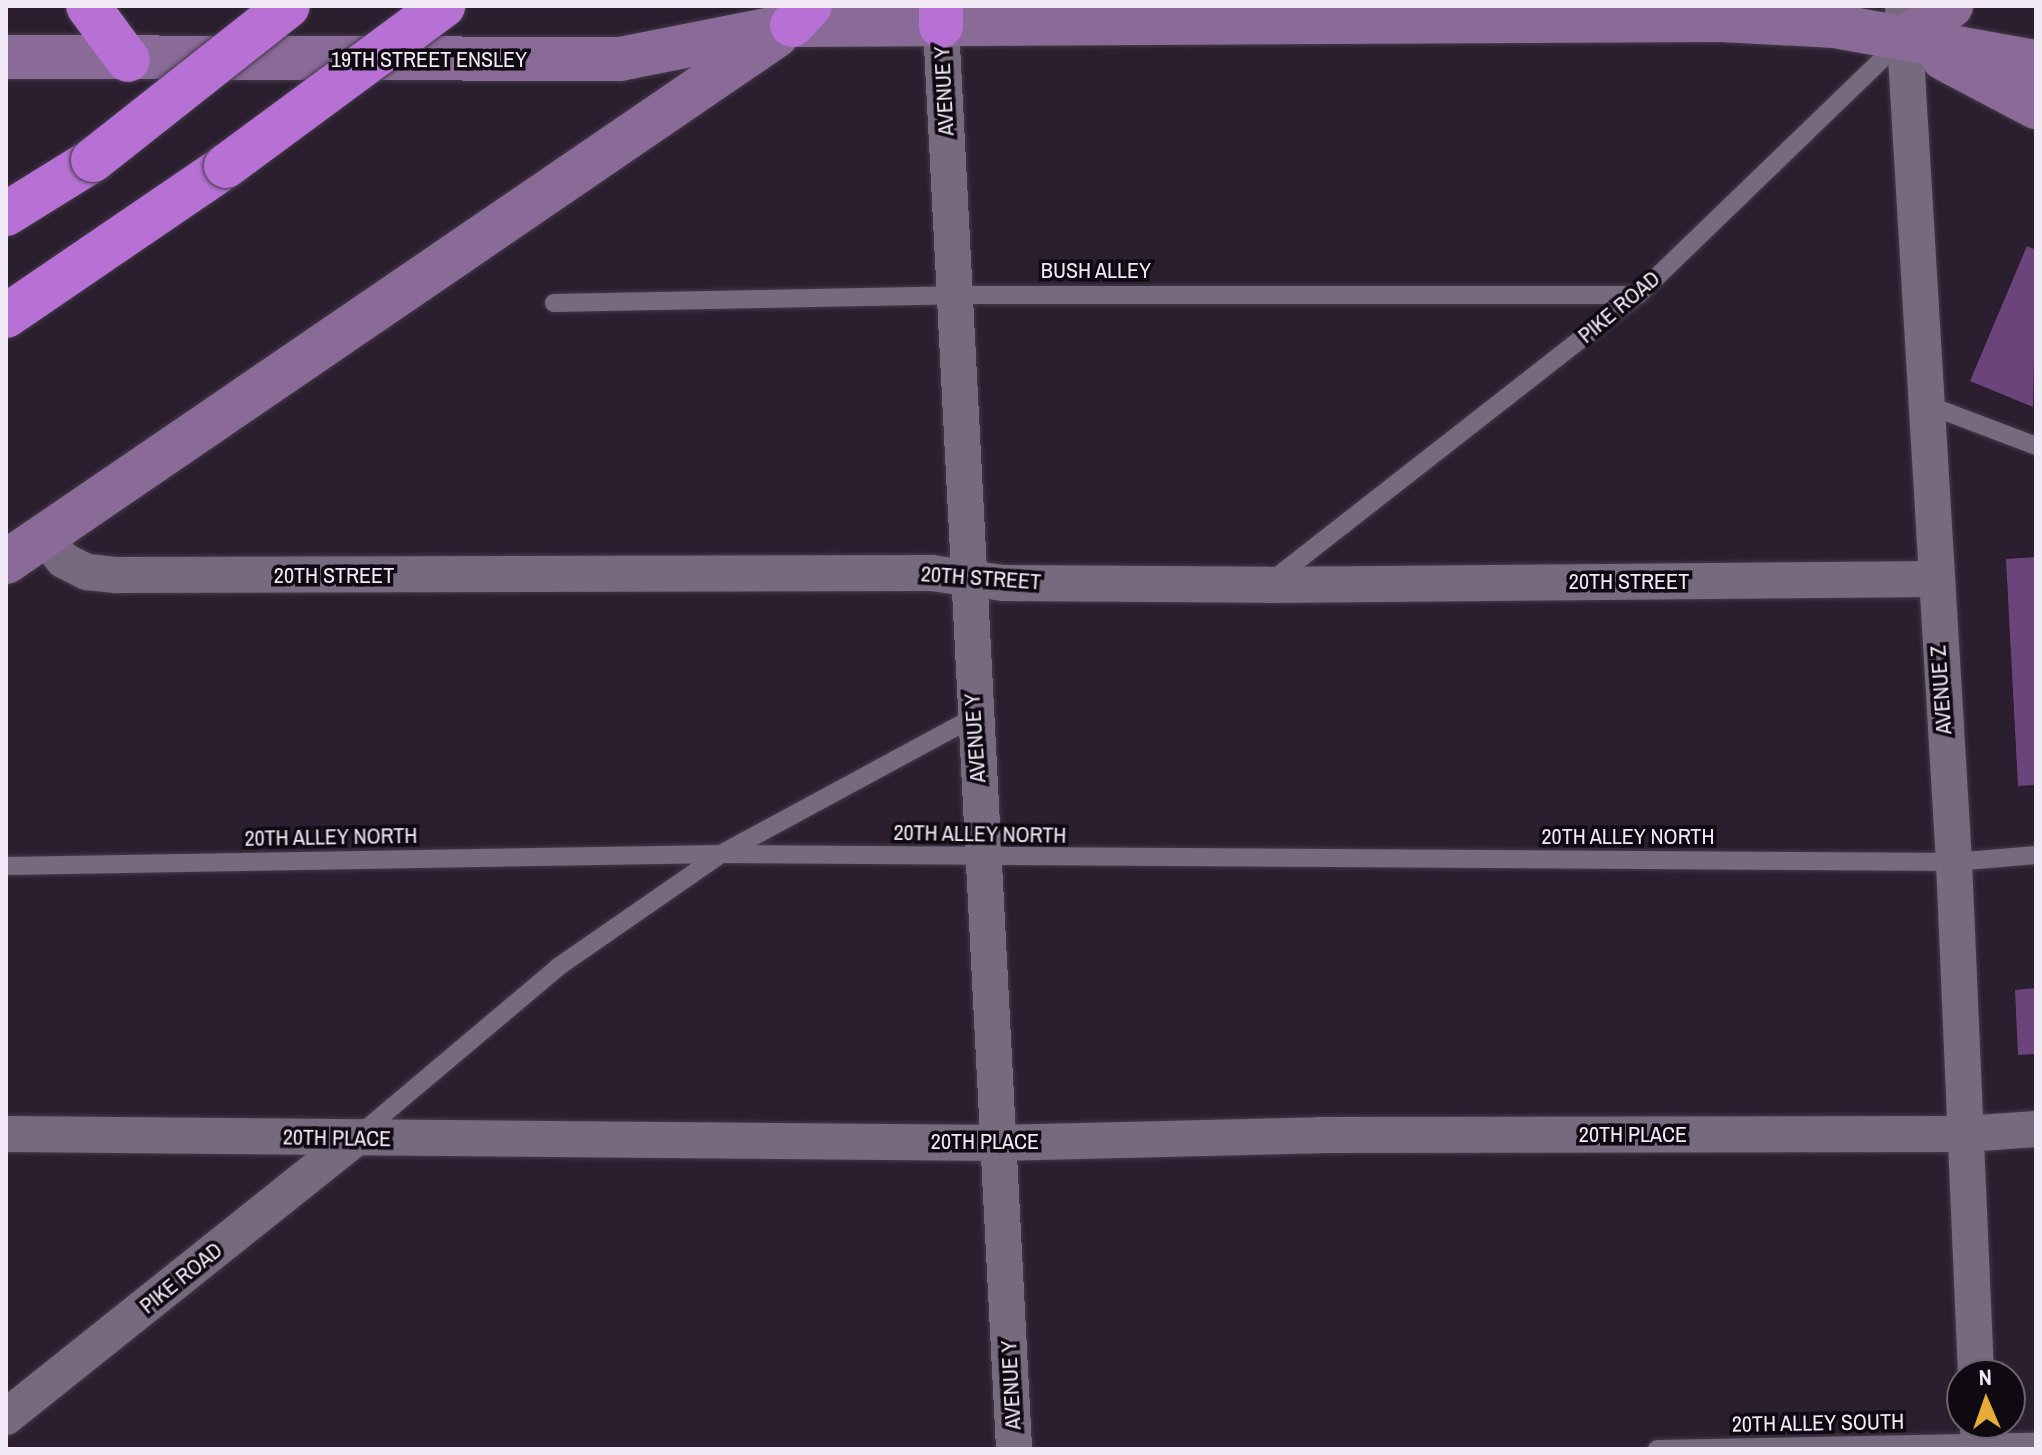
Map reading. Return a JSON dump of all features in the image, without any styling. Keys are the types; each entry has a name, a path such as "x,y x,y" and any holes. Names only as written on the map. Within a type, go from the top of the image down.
{"highway":[{"path":"88,6 128,60"},
{"path":"6,214 93,160 288,6"},
{"path":"6,316 226,166 443,6"}],"main road":[{"path":"738,6 801,16 1108,21 1721,20 1835,26 1904,22 2036,62"},
{"name":"PIKE ROAD","path":"1904,22 1951,6"},
{"name":"19TH STREET ENSLEY","path":"6,57 128,60 620,59 801,16"},
{"path":"6,562 801,16"},
{"path":"1904,22 2036,107"}],"street":[{"name":"AVENUE Y","path":"941,16 973,718 1000,1143 1014,1449"},
{"name":"AVENUE Z","path":"1904,22 1933,579 1954,862 1975,1359"},
{"name":"20TH STREET","path":"44,537 63,560 87,572 118,575 931,573 1003,583 1267,585 1933,579"},
{"path":"1965,1134 2036,1129"},
{"name":"20TH PLACE","path":"6,1134 1000,1143 1320,1135 1965,1134"},
{"name":"PIKE ROAD","path":"6,1417 355,1138"}],"lane":[{"name":"PIKE ROAD","path":"1267,585 1638,295 1904,22"},
{"name":"BUSH ALLEY","path":"554,303 956,295 1638,295"},
{"path":"1923,403 2036,446"},
{"path":"355,1138 558,967 721,854 973,718"},
{"name":"20TH ALLEY NORTH","path":"6,866 721,854 983,859 1954,862 2036,855"},
{"path":"1979,1439 2036,1442"},
{"name":"20TH ALLEY SOUTH","path":"1657,1449 1979,1439"}],"building":[{"path":"2027,246 2036,250 2033,407 1970,381"},
{"path":"2036,557 2036,785 2018,786 2006,559"},
{"path":"2036,988 2036,1054 2018,1055 2015,990"}]}
